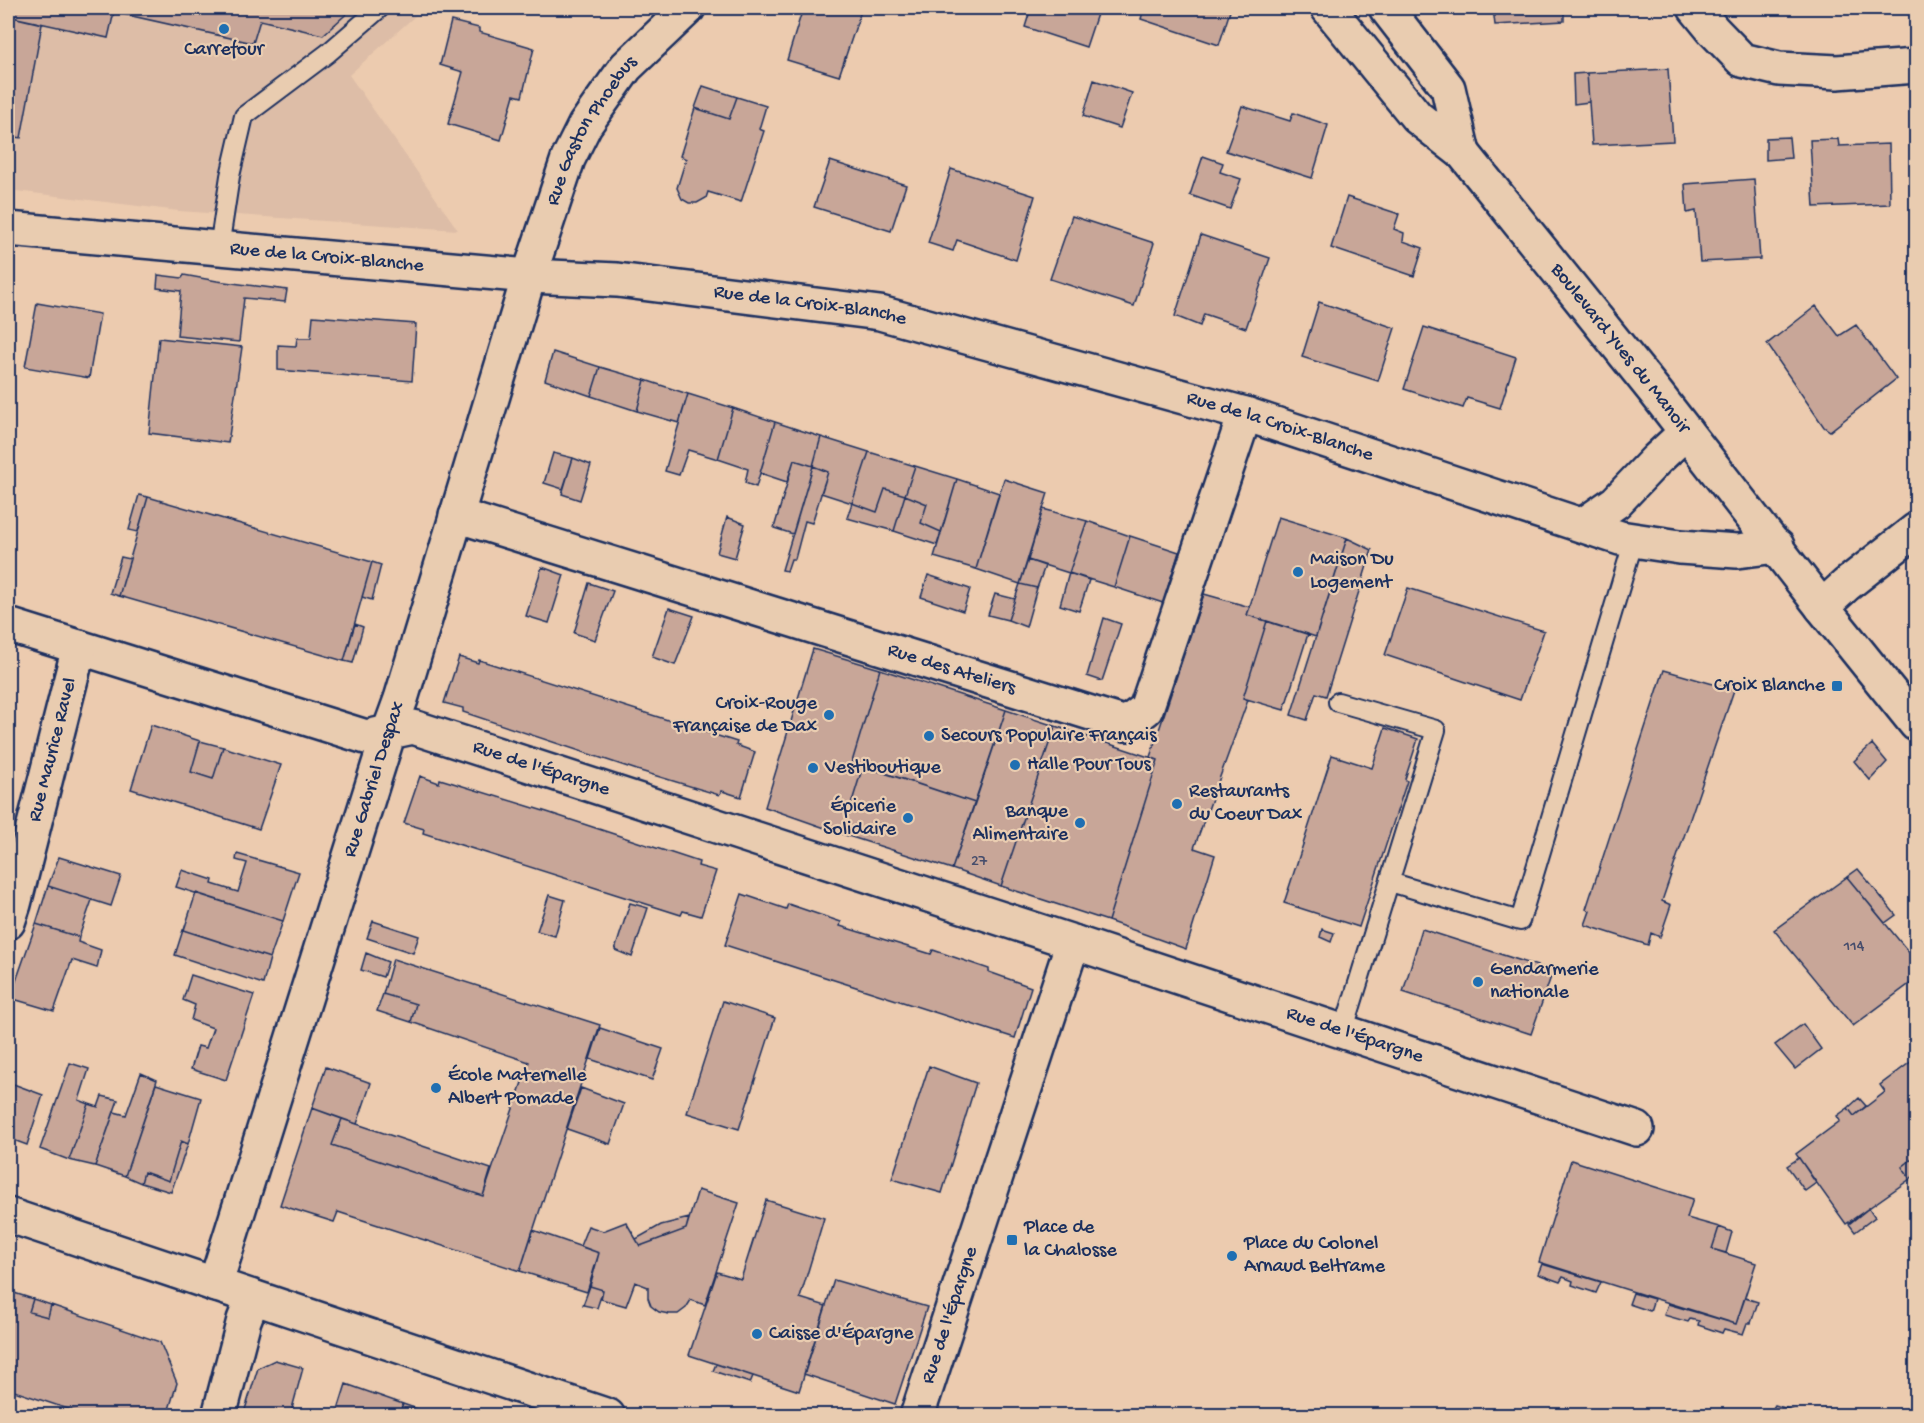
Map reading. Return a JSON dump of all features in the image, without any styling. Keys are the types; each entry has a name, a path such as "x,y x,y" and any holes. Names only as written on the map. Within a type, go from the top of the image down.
{"street":[{"name":"Rue Gaston Phoebus","path":"529,276 568,159 585,125 626,67 688,8"},
{"name":"Boulevard Yves du Manoir","path":"1328,8 1417,117 1463,153 1777,546"},
{"name":"Boulevard Yves du Manoir","path":"1386,8 1448,88 1463,153"},
{"path":"1695,8 1742,60 1779,69 1837,72 1917,66"},
{"name":"Rue de la Croix-Blanche","path":"8,229 529,276 617,280 880,314 1245,414 1620,538 1680,547 1737,550 1777,546"},
{"name":"Rue Gabriel Despax","path":"215,1285 401,699 529,276"},
{"name":"Rue des Ateliers","path":"456,515 1126,724 1146,709 1245,414"},
{"path":"1583,525 1616,502 1686,432"},
{"path":"1822,606 1917,530"},
{"path":"1777,546 1917,724"},
{"name":"Rue de l'Épargne","path":"8,625 366,737 413,727 1637,1129"},
{"name":"Rue Maurice Ravel","path":"8,922 79,647"},
{"name":"Rue de l'Épargne","path":"918,1416 1073,942"},
{"path":"8,1215 608,1416"},
{"path":"219,1416 244,1320 253,1297"}],"lane":[{"path":"219,248 230,176 244,116 328,53 380,8"},
{"path":"1390,882 1520,921 1634,540"},
{"path":"1338,702 1436,730 1343,1032"}],"shaded area":[{"path":"8,8 424,8 349,75 458,230 179,211 8,190"}],"building":[{"name":"Carrefour","path":"8,8 353,8 323,35 260,20 253,43 114,12 108,38 8,16"},
{"path":"803,8 862,8 839,76 787,60"},
{"path":"1031,8 1099,8 1086,47 1025,27"},
{"path":"1144,8 1231,8 1219,45 1141,19"},
{"path":"1493,8 1564,8 1564,21 1495,25"},
{"path":"8,16 42,24 21,138 8,136"},
{"path":"451,21 479,28 479,32 534,48 522,97 514,95 501,140 448,124 463,72 440,65"},
{"path":"1668,69 1673,141 1592,145 1587,73"},
{"path":"1587,73 1589,102 1574,104 1573,74"},
{"path":"1094,80 1132,93 1120,128 1083,116"},
{"path":"703,86 737,97 729,119 695,108"},
{"path":"737,97 766,106 759,129 764,131 741,202 708,192 706,198 697,203 689,203 682,199 677,188 686,159 680,156 695,108 729,119"},
{"path":"1242,106 1290,121 1293,113 1328,125 1312,178 1226,151"},
{"path":"1789,137 1791,158 1766,160 1766,138"},
{"path":"1838,139 1839,146 1889,144 1890,204 1814,207 1810,140"},
{"path":"1203,156 1223,163 1220,172 1241,179 1230,209 1190,195"},
{"path":"830,161 906,185 891,231 814,207"},
{"path":"951,169 1035,196 1016,260 957,240 953,251 928,243"},
{"path":"1754,179 1760,259 1700,262 1696,211 1687,213 1685,184"},
{"path":"1347,197 1399,214 1394,229 1404,233 1403,241 1423,248 1414,276 1331,248"},
{"path":"1072,216 1154,243 1134,306 1050,279"},
{"path":"1201,235 1270,258 1246,328 1204,314 1200,326 1175,316"},
{"path":"158,275 182,278 184,275 287,290 285,302 244,298 239,342 177,336 181,291 157,288"},
{"path":"1319,302 1395,328 1378,381 1302,357"},
{"path":"37,303 100,314 89,378 25,367"},
{"path":"1816,306 1839,336 1856,325 1896,379 1830,431 1824,427 1767,344"},
{"path":"313,316 416,324 412,381 278,370 278,345 296,346 297,338 311,338"},
{"path":"1424,327 1516,357 1500,408 1467,398 1463,408 1404,389"},
{"path":"159,338 242,347 228,443 149,433"},
{"path":"553,352 600,367 591,396 545,380"},
{"path":"600,367 645,380 637,411 591,396"},
{"path":"645,380 688,394 679,423 637,411"},
{"path":"688,394 733,408 718,459 688,450 679,475 665,471"},
{"path":"733,408 775,422 756,487 745,483 748,469 718,459"},
{"path":"775,422 821,437 813,466 794,460 787,482 760,473"},
{"path":"821,437 869,452 852,503 821,493 828,472 813,466"},
{"path":"869,452 915,466 905,495 885,489 877,512 852,503"},
{"path":"553,453 573,458 563,489 544,483"},
{"path":"573,458 591,465 580,500 562,494"},
{"path":"794,460 813,466 793,534 774,528"},
{"path":"813,466 828,472 812,523 805,521 795,559 791,559 787,571 782,570"},
{"path":"915,466 957,479 941,532 921,523 927,504 905,495"},
{"path":"957,479 999,493 976,569 934,557"},
{"path":"1004,479 1048,493 1020,584 976,569"},
{"path":"885,489 905,495 894,531 847,518 852,503 877,512"},
{"path":"139,495 148,497 138,532 129,530"},
{"path":"905,495 927,504 921,523 941,532 937,545 894,531"},
{"path":"148,497 372,562 344,661 119,596"},
{"path":"1043,509 1087,521 1069,573 1028,560"},
{"path":"727,517 745,524 735,558 717,553"},
{"name":"Maison Du Logement","path":"1278,517 1347,538 1316,637 1247,615"},
{"path":"1087,521 1130,536 1114,587 1069,573"},
{"path":"1130,536 1179,552 1163,603 1114,587"},
{"path":"1347,538 1372,550 1326,696 1316,693 1307,720 1291,715"},
{"path":"121,557 130,559 119,596 110,593"},
{"path":"1028,560 1045,566 1037,588 1020,584"},
{"path":"372,562 381,565 372,600 362,597"},
{"path":"542,567 564,575 549,623 526,616"},
{"path":"1069,573 1089,580 1079,611 1060,605"},
{"path":"928,575 970,589 963,611 921,597"},
{"path":"589,583 613,591 595,640 574,633"},
{"path":"1020,584 1037,588 1026,627 1008,620"},
{"path":"1408,588 1544,631 1520,700 1385,655"},
{"path":"995,594 1015,599 1008,620 988,615"},
{"name":"Restaurants du Coeur Dax","path":"1204,594 1250,607 1247,615 1267,621 1243,698 1248,700 1194,848 1215,855 1186,949 1108,921 1158,760 1150,757"},
{"path":"669,608 694,616 675,665 652,657"},
{"path":"1104,618 1121,624 1102,681 1087,676"},
{"path":"1267,621 1308,634 1284,710 1243,698"},
{"path":"355,624 363,627 353,663 344,661"},
{"name":"Croix-Rouge Française de Dax","path":"813,649 880,669 852,762 863,766 842,834 765,807"},
{"path":"459,657 478,663 479,660 737,742 736,745 755,752 741,797 722,791 719,795 637,770 463,712 463,708 444,703"},
{"name":"Secours Populaire Français","path":"880,669 1006,710 975,803 852,762"},
{"path":"1664,670 1734,690 1662,901 1671,905 1660,937 1651,933 1648,945 1585,925 1590,911 1586,909"},
{"name":"Halle Pour Tous","path":"1006,710 1055,726 1001,886 952,869"},
{"path":"151,725 200,741 191,772 213,779 223,747 281,765 259,829 131,789"},
{"name":"Banque Alimentaire","path":"1055,726 1158,760 1108,921 1001,886"},
{"path":"1385,728 1418,739 1405,779 1407,781 1359,927 1284,903 1332,755 1372,768"},
{"path":"200,741 223,747 213,779 191,772"},
{"path":"1872,744 1887,762 1870,780 1854,761"},
{"name":"Épicerie Solidaire","path":"863,766 975,803 952,869 842,834"},
{"path":"420,776 439,783 440,779 699,862 698,866 716,871 701,916 683,911 681,915 423,833 424,829 404,823"},
{"path":"237,854 299,872 283,921 176,887 182,870 213,880 212,884 238,892 247,863 236,860"},
{"path":"59,857 121,876 111,906 48,886"},
{"path":"1858,869 1896,915 1885,923 1847,877"},
{"path":"1847,877 1916,961 1916,979 1853,1026 1774,930"},
{"path":"48,886 92,900 79,937 36,924"},
{"path":"196,893 283,921 270,958 184,930"},
{"path":"742,894 786,909 788,904 841,922 840,926 931,954 933,950 989,969 989,972 1031,987 1015,1038 725,945"},
{"path":"549,895 565,900 555,936 537,931"},
{"path":"630,903 648,908 632,957 615,950"},
{"path":"373,921 419,936 413,953 367,938"},
{"path":"36,924 79,937 78,942 101,950 97,968 72,960 54,1011 10,998"},
{"path":"1322,929 1334,933 1331,942 1320,937"},
{"name":"Gendarmerie nationale","path":"1422,929 1553,971 1531,1034 1403,992"},
{"path":"183,930 270,958 263,984 175,955"},
{"path":"366,953 388,962 383,977 361,970"},
{"path":"393,959 600,1025 520,1271 338,1212 334,1222 280,1205 312,1108 342,1119 332,1145 483,1196 529,1062 411,1022 416,1004 383,994"},
{"path":"191,975 254,995 226,1080 191,1069 198,1046 206,1048 213,1028 191,1020 195,1005 183,1000"},
{"path":"383,994 416,1004 411,1022 377,1011"},
{"path":"723,1001 775,1018 739,1129 687,1113"},
{"path":"1803,1024 1821,1049 1795,1069 1775,1045"},
{"path":"600,1028 663,1049 652,1080 590,1059"},
{"path":"1916,1058 1916,1156 1902,1167 1910,1179 1846,1224 1796,1154 1840,1121 1837,1116 1848,1108 1854,1116 1885,1092 1880,1085"},
{"path":"70,1063 89,1069 79,1100 89,1104 69,1160 40,1149"},
{"path":"929,1066 976,1083 942,1193 892,1179"},
{"path":"326,1067 371,1083 357,1124 312,1108"},
{"path":"141,1073 157,1080 125,1176 95,1166 114,1112 126,1115"},
{"path":"8,1082 43,1095 27,1145 8,1138"},
{"path":"156,1084 201,1098 188,1144 181,1141 169,1181 144,1172 141,1183 125,1176"},
{"path":"581,1088 624,1104 610,1144 567,1129"},
{"path":"102,1096 118,1100 95,1166 69,1160 89,1104 98,1107"},
{"path":"1859,1098 1866,1106 1854,1116 1848,1108"},
{"path":"342,1119 491,1169 483,1196 332,1145"},
{"path":"181,1141 188,1144 171,1192 141,1183 144,1172 169,1181"},
{"path":"1916,1156 1916,1174 1910,1179 1902,1167"},
{"path":"1799,1158 1816,1183 1805,1191 1787,1166"},
{"path":"1571,1160 1693,1199 1687,1218 1719,1227 1712,1249 1756,1263 1736,1324 1539,1262"},
{"path":"698,1190 739,1203 705,1305 691,1300 678,1314 659,1312 651,1306 648,1287 635,1282 626,1306 601,1299 603,1290 590,1286 599,1253 580,1246 588,1226 603,1231 626,1222 640,1246 686,1229"},
{"path":"766,1200 824,1218 800,1298 826,1306 799,1391 689,1355 717,1272 741,1279"},
{"path":"1869,1208 1875,1217 1855,1232 1849,1224"},
{"path":"689,1218 686,1229 640,1246 636,1239 661,1225"},
{"path":"1719,1227 1732,1232 1726,1253 1712,1249"},
{"path":"533,1230 599,1253 587,1292 520,1271"},
{"path":"1542,1264 1601,1282 1596,1293 1572,1285 1573,1281 1563,1277 1560,1282 1538,1274"},
{"path":"834,1280 927,1307 895,1404 804,1374"},
{"path":"590,1286 603,1290 597,1308 583,1305"},
{"path":"8,1291 33,1299 29,1312 48,1317 51,1305 160,1342 177,1383 167,1416 89,1416 8,1389"},
{"path":"1633,1293 1654,1299 1650,1311 1629,1304"},
{"path":"1745,1298 1758,1302 1751,1323 1747,1323 1743,1334 1724,1329 1722,1333 1698,1325 1699,1321 1690,1319 1688,1322 1664,1315 1668,1304 1736,1324"},
{"path":"33,1299 51,1305 48,1317 29,1312"},
{"path":"275,1360 303,1368 290,1416 243,1416 258,1368"},
{"path":"716,1364 753,1376 750,1383 713,1371"},
{"path":"346,1384 403,1404 399,1416 336,1416"},
{"path":"403,1404 437,1416 399,1416"},
{"path":"1775,1405 1794,1411 1806,1416 1768,1416"}],"place":[{"name":"Carrefour","path":"224,29"},
{"name":"Maison Du Logement","path":"1298,572"},
{"name":"Croix Blanche","path":"1837,686"},
{"name":"Croix-Rouge Française de Dax","path":"829,715"},
{"name":"Secours Populaire Français","path":"929,736"},
{"name":"Halle Pour Tous","path":"1015,765"},
{"name":"Vestiboutique","path":"813,768"},
{"name":"Restaurants du Coeur Dax","path":"1177,804"},
{"name":"Épicerie Solidaire","path":"908,818"},
{"name":"Banque Alimentaire","path":"1080,823"},
{"name":"Gendarmerie nationale","path":"1478,982"},
{"name":"École Maternelle Albert Pomade","path":"436,1088"},
{"name":"Place de la Chalosse","path":"1012,1240"},
{"name":"Place du Colonel Arnaud Beltrame","path":"1232,1256"},
{"name":"Caisse d'Épargne","path":"757,1334"}]}
